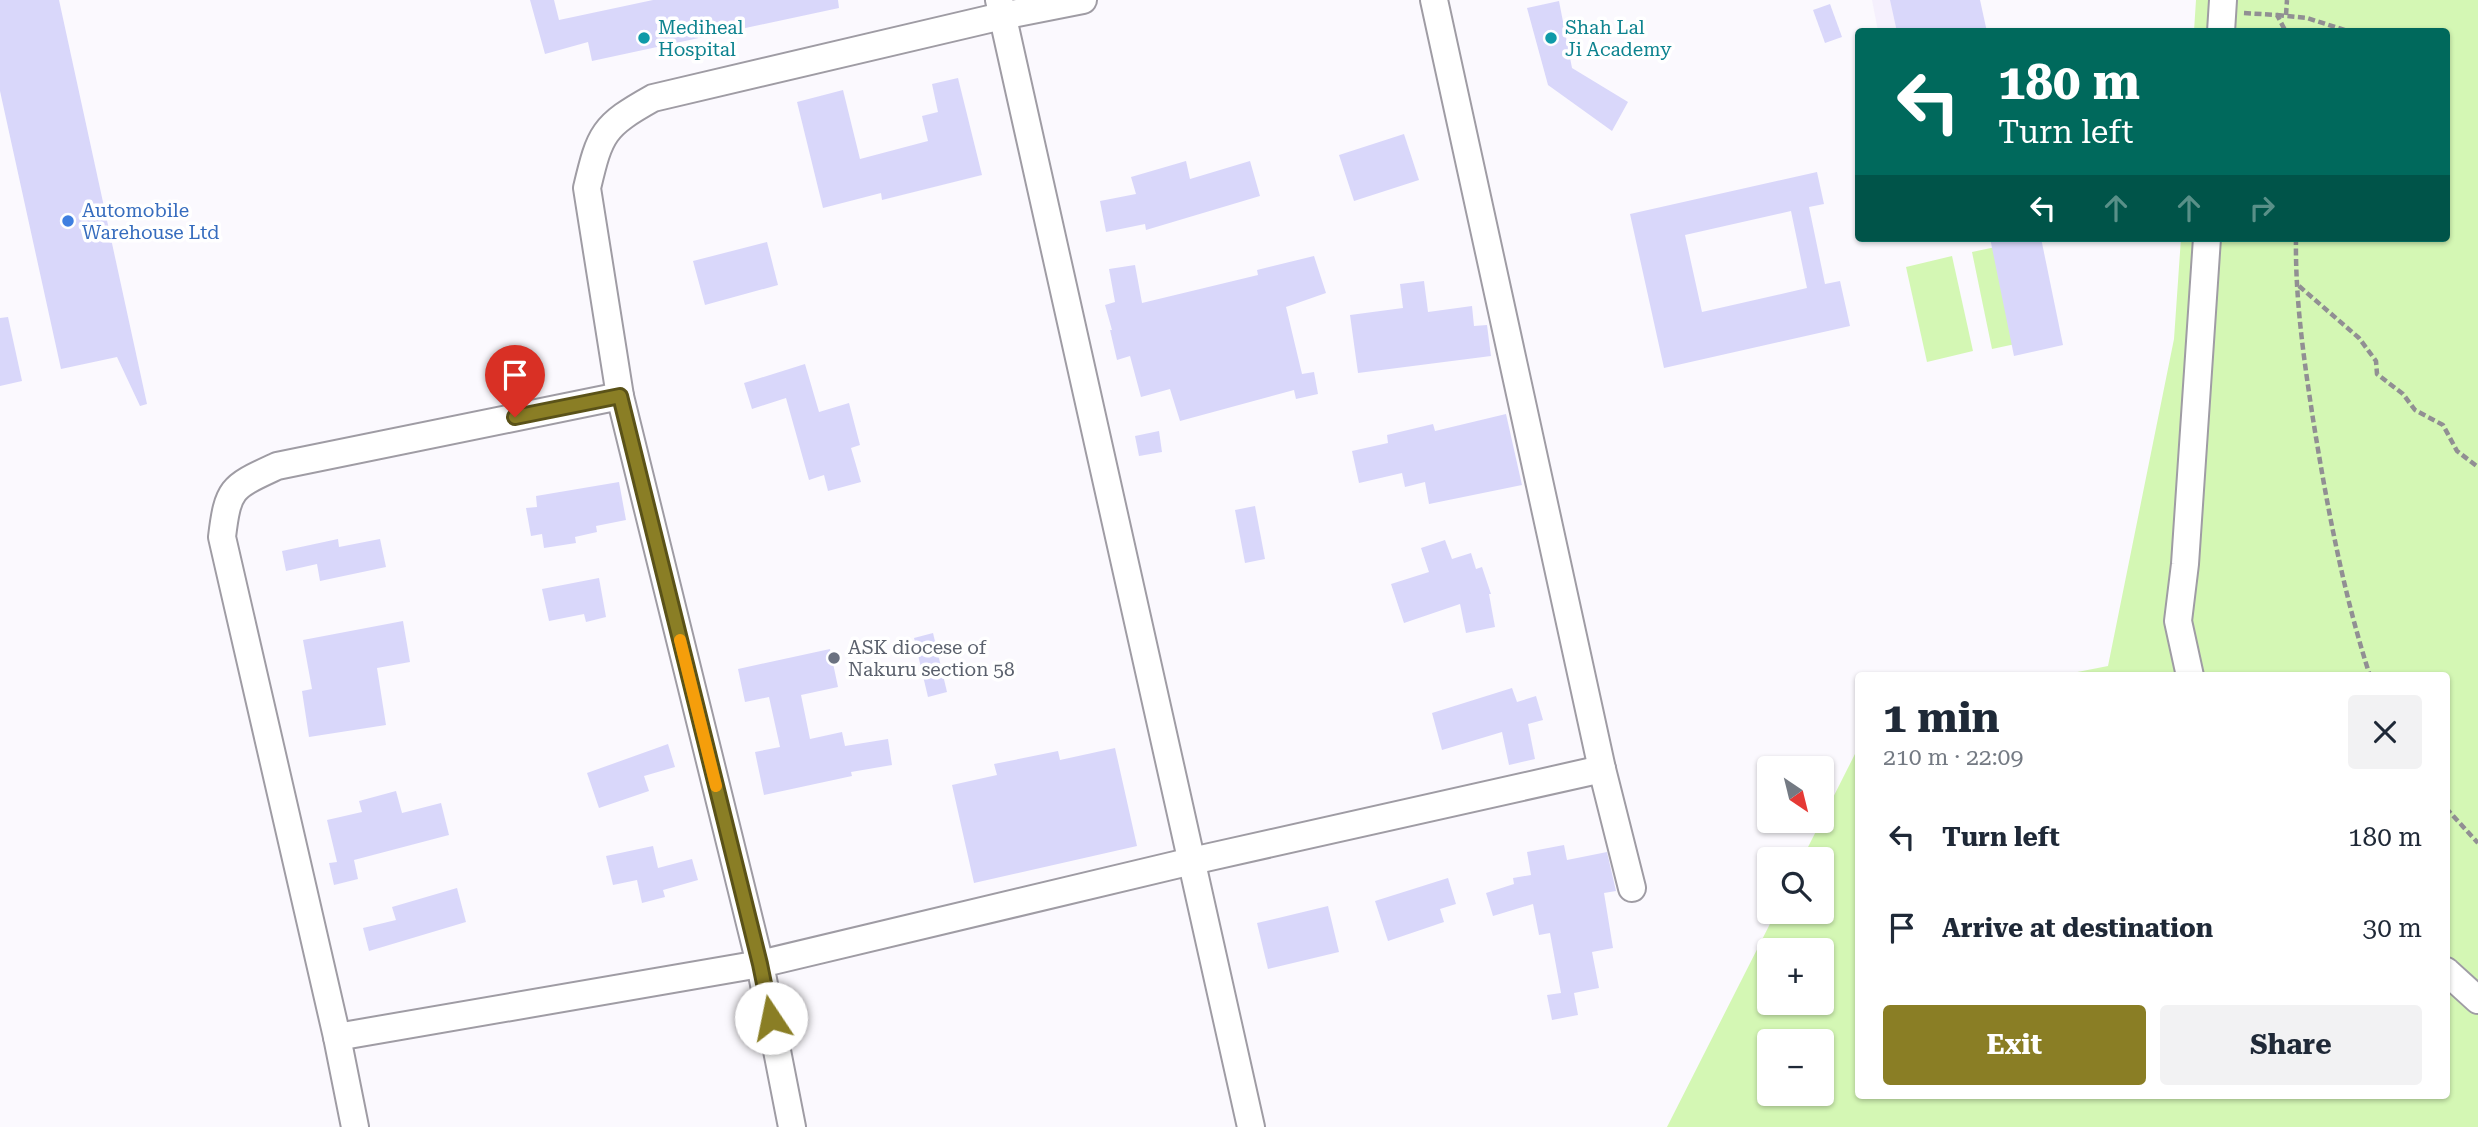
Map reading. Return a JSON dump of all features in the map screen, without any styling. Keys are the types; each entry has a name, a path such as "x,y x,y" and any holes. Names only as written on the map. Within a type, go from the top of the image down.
{"street":[{"path":"792,1127 760,964 620,396 587,188 595,155 605,131 628,112 653,98 1001,8 1083,0"},
{"path":"1434,0 1602,769 1632,888"},
{"path":"1001,8 1251,1127"},
{"path":"2189,672 2178,621 2186,550 2207,242"},
{"path":"355,1127 337,1037 222,537 226,504 240,483 277,466 620,396"},
{"path":"337,1037 760,964 1192,861 1602,769"},
{"path":"2450,975 2478,1000"}],"path":[{"path":"2286,15 2287,0"},
{"path":"2223,14 2286,15 2307,18 2338,28"},
{"path":"2277,15 2284,28"},
{"path":"2296,242 2307,376 2322,472 2351,618 2369,672"},
{"path":"2298,285 2359,338 2376,360 2377,374 2403,394 2415,410 2443,425 2457,451 2478,467"},
{"path":"2450,812 2478,843"}],"shaded area":[{"path":"1872,0 1972,0 1977,28 1877,28"}],"green space":[{"path":"2196,0 2478,0 2478,1127 1667,1127 1757,949 1757,1015 1834,1015 1834,938 1763,938 1770,924 1834,924 1834,847 1808,847 1815,833 1834,833 1834,796 1855,754 1855,1099 2450,1099 2450,672 2077,672 2108,666 2174,339 2181,242 2450,242 2450,28 2194,28"},
{"path":"2019,242 2039,339 1992,349 1972,252"},
{"path":"1952,256 1973,351 1927,362 1906,267"}],"building":[{"name":"Automobile Warehouse Ltd","path":"0,0 59,0 147,404 140,406 117,357 61,369 0,91"},
{"name":"Mediheal Hospital","path":"530,0 554,0 559,20 653,0 838,0 839,8 592,61 588,42 545,54"},
{"path":"1890,0 1980,0 1986,28 1896,28"},
{"name":"Shah Lal Ji Academy","path":"1559,1 1572,68 1628,102 1612,131 1548,85 1527,8"},
{"path":"1830,4 1842,37 1825,43 1813,10"},
{"path":"958,78 982,175 882,200 881,193 823,208 797,102 843,90 860,159 928,141 922,116 938,112 932,84"},
{"path":"1404,134 1419,180 1354,201 1339,155"},
{"path":"1186,161 1190,179 1250,161 1260,196 1146,230 1145,224 1106,232 1100,201 1136,194 1131,177"},
{"path":"1817,172 1824,204 1809,207 1825,284 1840,281 1850,326 1664,368 1630,214","holes":["1791,211 1807,288 1702,312 1685,235"]},
{"path":"767,242 778,285 705,305 693,261"},
{"path":"1991,242 2042,242 2063,345 2014,356"},
{"path":"1314,256 1326,293 1286,307 1302,374 1314,372 1318,394 1296,399 1294,390 1180,421 1170,389 1141,397 1130,356 1117,360 1105,305 1115,302 1109,269 1135,265 1142,303 1258,275 1257,270"},
{"path":"1424,281 1428,312 1472,306 1474,326 1487,325 1491,356 1358,373 1350,315 1403,308 1400,284"},
{"path":"8,317 22,381 0,386 0,318"},
{"path":"805,364 819,412 849,403 860,445 851,448 861,482 828,491 824,475 809,480 786,398 752,409 744,383"},
{"path":"1506,414 1522,485 1429,504 1425,482 1405,487 1402,473 1359,483 1352,451 1388,443 1387,435 1433,424 1435,431"},
{"path":"1159,431 1162,452 1139,456 1135,436"},
{"path":"619,482 626,520 596,526 597,532 575,537 576,543 544,548 542,534 531,536 526,508 537,507 536,496"},
{"path":"1255,506 1265,559 1245,563 1235,510"},
{"path":"338,539 339,547 380,539 386,567 320,581 317,564 286,571 282,551"},
{"path":"1445,540 1452,559 1471,553 1476,569 1482,567 1491,594 1495,627 1466,633 1460,604 1404,623 1391,584 1429,572 1421,548"},
{"path":"599,578 606,617 586,622 584,614 549,621 542,589"},
{"path":"403,621 410,662 377,668 386,725 309,737 302,691 312,689 303,640"},
{"path":"933,633 947,692 928,697 914,638"},
{"path":"830,649 838,687 801,695 810,739 842,732 845,746 888,739 892,765 851,772 852,776 764,795 755,752 780,747 769,697 745,702 738,669"},
{"path":"1512,688 1517,702 1536,696 1543,720 1528,724 1535,759 1509,765 1502,732 1442,750 1432,713"},
{"path":"668,744 675,767 644,776 649,791 599,808 587,773"},
{"path":"1115,748 1137,846 974,883 952,785 997,775 994,764 1058,751 1060,760"},
{"path":"396,791 402,813 441,803 449,835 354,860 358,879 334,885 329,863 337,862 327,820 362,812 359,801"},
{"path":"1564,845 1567,860 1607,852 1616,891 1604,893 1613,948 1592,952 1599,988 1574,993 1578,1015 1552,1020 1547,995 1561,993 1550,933 1539,935 1533,904 1493,916 1486,893 1514,884 1513,878 1531,875 1527,852"},
{"path":"653,846 658,868 692,859 698,880 663,890 665,897 642,903 637,880 613,885 606,856"},
{"path":"1448,878 1456,904 1440,909 1444,922 1388,941 1375,901"},
{"path":"457,888 466,922 369,951 363,928 396,920 392,907"},
{"path":"1328,906 1339,952 1268,969 1257,923"}],"slow traffic":[{"path":"680,640 716,786"}],"place":[{"name":"Mediheal Hospital","path":"644,38"},
{"name":"Shah Lal Ji Academy","path":"1551,38"},
{"name":"Automobile Warehouse Ltd","path":"68,221"},
{"name":"ASK diocese of Nakuru section 58","path":"834,658"}],"route":[{"path":"515,417 620,396 771,1018"}]}
